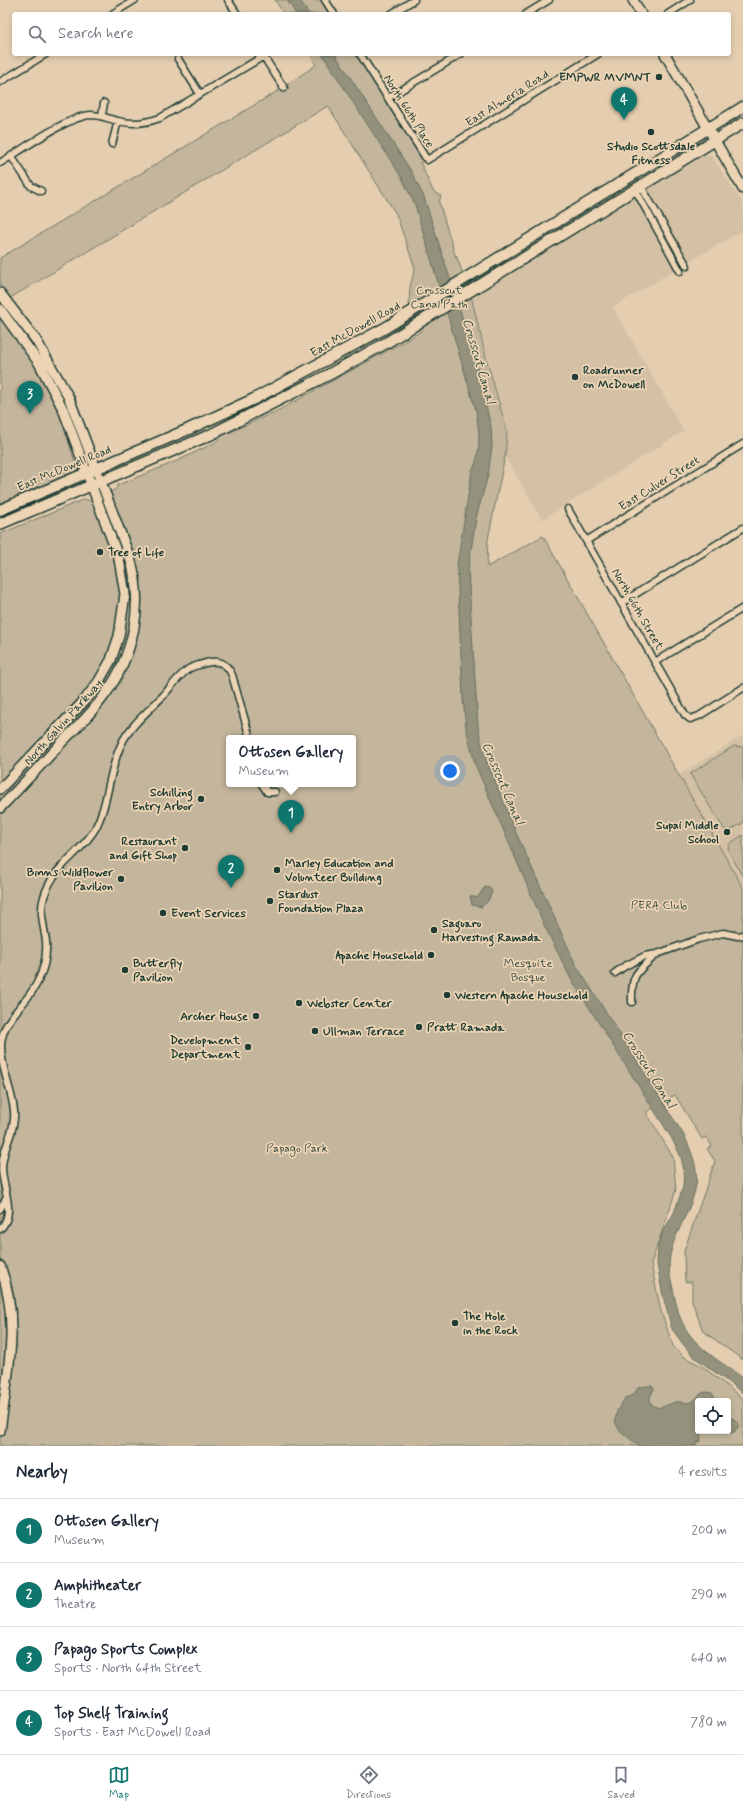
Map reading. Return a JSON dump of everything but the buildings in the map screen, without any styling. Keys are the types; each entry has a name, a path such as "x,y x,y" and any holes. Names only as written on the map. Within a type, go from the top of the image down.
{"main road":[{"path":"633,0 640,12"},
{"path":"666,56 743,189"},
{"name":"East McDowell Road","path":"0,510 196,425 283,384 385,328 743,107"},
{"path":"0,524 92,486 231,424 339,369 458,299 743,123"},
{"path":"616,186 623,197"},
{"name":"North Galvin Parkway","path":"0,293 40,347 69,398 102,481 128,553 134,575 136,612 130,645 118,675 98,705 0,808"},
{"name":"North Galvin Parkway","path":"0,309 32,352 48,378 63,409 112,538 122,570 125,594 119,636 111,660 91,692 0,789"},
{"path":"32,352 40,347"},
{"path":"231,424 254,407 274,396 283,384 305,380 339,369"},
{"path":"0,1266 10,1297 12,1331 0,1431"}],"street":[{"path":"115,12 135,0"},
{"path":"228,0 236,12"},
{"path":"325,0 333,12"},
{"path":"394,12 414,0"},
{"path":"529,12 549,0"},
{"path":"671,12 690,0"},
{"path":"0,82 43,56"},
{"path":"0,163 76,118 90,115 102,115 118,121 136,124 148,123 160,118 261,56"},
{"path":"264,56 284,88"},
{"name":"North 66th Place","path":"361,56 427,160"},
{"path":"388,98 457,56"},
{"name":"East Almeria Road","path":"427,160 595,56"},
{"path":"178,59 200,94"},
{"path":"102,115 104,103"},
{"path":"112,144 118,121"},
{"path":"11,156 31,186 41,191"},
{"path":"638,188 687,266"},
{"path":"638,188 680,270"},
{"name":"East Culver Street","path":"586,541 743,444"},
{"name":"North 66th Street","path":"568,509 685,715 690,719 743,688"},
{"path":"622,603 743,528"},
{"path":"655,662 743,608"},
{"path":"0,1230 7,1221 8,1217 2,1165 14,1119 13,1104 1,1053 2,1035 8,1020 33,990 39,980 44,965 46,942 41,916 42,907 50,881 56,872 94,831 100,819 115,760 126,735 186,670 195,666 216,661 221,662 230,669 249,735"},
{"path":"264,787 267,792 275,792"},
{"path":"615,973 645,956 658,954 712,935 723,932 738,936 743,935"},
{"path":"632,1002 631,985 634,976 644,965 658,954"},
{"path":"0,1209 6,1199"}],"shaded area":[{"path":"287,0 300,0 308,12 295,12"},
{"path":"323,56 336,56 411,171 424,197 474,354 491,427 492,446 488,475 476,518 468,570 478,727 484,754 517,835 576,965 685,1137 690,1148 694,1160 697,1179 693,1197 674,1241 671,1252 669,1264 670,1276 675,1300 683,1324 688,1333 702,1348 743,1378 743,1393 693,1356 672,1329 663,1296 657,1264 658,1247 662,1233 674,1213 683,1187 684,1171 681,1157 671,1137 571,979 545,927 475,764 466,728 463,699 457,565 472,471 477,457 479,434 476,411 415,205 402,178"},
{"path":"705,154 711,155 743,204 743,230 613,307 684,431 542,520 505,456 507,431 471,296"},
{"name":"Supai Middle School","path":"743,735 743,888 679,775"},
{"path":"485,887 490,888 492,892 488,901 481,907 472,905 470,896 477,898"},
{"path":"652,1386 654,1389 650,1397 650,1401 655,1407 665,1406 675,1402 687,1403 695,1400 695,1434 700,1434 701,1441 695,1444 696,1446 639,1446 619,1430 615,1421 617,1411 625,1398 633,1395 638,1388"},
{"path":"704,1392 712,1393 714,1398 697,1398"},
{"path":"731,1418 740,1425 734,1432 731,1433"}],"green space":[{"path":"275,0 325,0 333,12 283,12"},
{"name":"Papago Park","path":"311,56 361,56 427,160 420,162 433,191 441,196 439,202 456,258 456,255 471,296 486,357 507,431 505,456 488,539 487,567 543,536 743,888 743,1360 703,1331 692,1301 692,1282 685,1282 684,1251 715,1161 707,1149 712,1146 706,1137 702,1139 675,1095 646,1112 673,1157 676,1190 651,1264 661,1311 673,1346 684,1357 702,1366 743,1399 743,1446 0,1446 0,534 85,499 92,502 116,489 118,485 177,461 216,442 222,436 281,409 421,331 409,303 410,287 415,268 396,214 328,106 12,297 0,302 0,258 276,92 316,65"},
{"path":"0,316 22,344 43,377 57,406 77,468 76,471 0,503"},
{"path":"734,746 743,747 743,823 729,831 724,829 690,774"},
{"path":"743,835 743,877 728,850 729,844"}],"place":[{"name":"EMPWR MVMNT","path":"659,77"},
{"name":"Top Shelf Training","path":"624,120"},
{"name":"Studio Scottsdale Fitness","path":"651,132"},
{"name":"Roadrunner on McDowell","path":"575,377"},
{"name":"Papago Sports Complex","path":"30,414"},
{"name":"Tree of Life","path":"100,552"},
{"name":"Schilling Entry Arbor","path":"201,799"},
{"name":"Supai Middle School","path":"727,832"},
{"name":"Ottosen Gallery","path":"291,833"},
{"name":"Restaurant and Gift Shop","path":"185,848"},
{"name":"Marley Education and Volunteer Building","path":"277,870"},
{"name":"Binns Wildflower Pavilion","path":"121,879"},
{"name":"Amphitheater","path":"231,888"},
{"name":"Stardust Foundation Plaza","path":"270,901"},
{"name":"Event Services","path":"163,913"},
{"name":"Saguaro Harvesting Ramada","path":"434,930"},
{"name":"Apache Household","path":"431,955"},
{"name":"Butterfly Pavilion","path":"125,970"},
{"name":"Western Apache Household","path":"447,995"},
{"name":"Webster Center","path":"299,1003"},
{"name":"Archer House","path":"256,1016"},
{"name":"Pratt Ramada","path":"419,1027"},
{"name":"Ullman Terrace","path":"315,1031"},
{"name":"Development Department","path":"248,1047"},
{"name":"The Hole in the Rock","path":"455,1323"}],"park label":[{"name":"Crosscut Canal Path","path":"439,297"},
{"name":"PERA Club","path":"659,905"},
{"name":"Mesquite Bosque","path":"528,970"}],"water label":[{"name":"Crosscut Canal","path":"480,361"},
{"name":"Crosscut Canal","path":"504,783"},
{"name":"Crosscut Canal","path":"650,1069"}]}
